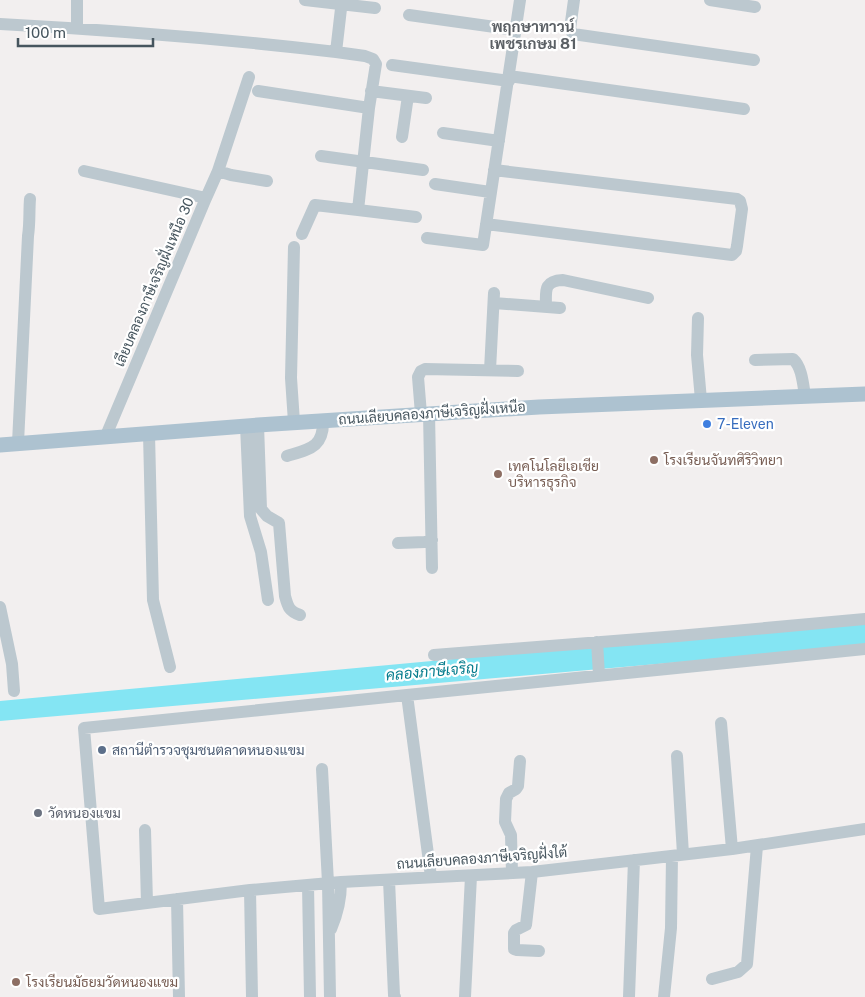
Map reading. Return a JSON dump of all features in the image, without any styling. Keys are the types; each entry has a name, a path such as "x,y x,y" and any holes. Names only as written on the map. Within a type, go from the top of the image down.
{"main road":[{"name":"ถนนเลียบคลองภาษีเจริญฝั่งเหนือ","path":"0,445 294,422 569,405 865,394"}],"street":[{"path":"77,0 77,28"},
{"path":"304,0 342,2 374,8"},
{"path":"427,238 483,245 520,0"},
{"path":"574,0 570,30 573,34 754,60"},
{"path":"710,0 755,7"},
{"path":"336,52 342,2"},
{"path":"409,15 516,30"},
{"path":"0,24 237,40 366,56 374,59 376,64 371,91 358,210"},
{"path":"392,65 744,109"},
{"path":"206,198 218,171 249,77"},
{"path":"258,91 369,108"},
{"path":"371,91 426,98"},
{"path":"402,137 408,96"},
{"path":"443,133 499,141"},
{"path":"321,156 423,170"},
{"path":"486,224 732,255 736,251 737,246 742,209 737,198 494,170"},
{"name":"เลียบคลองภาษีเจริญฝั่งเหนือ 30","path":"84,171 206,198 105,438"},
{"path":"218,171 231,175 267,180"},
{"path":"435,184 490,192"},
{"path":"18,443 30,199"},
{"path":"302,234 315,205 416,217"},
{"path":"294,247 291,378 294,422"},
{"path":"546,307 546,289 550,283 563,280 648,298"},
{"path":"490,370 494,298 560,308"},
{"path":"698,318 697,355 701,400"},
{"path":"755,360 793,359 797,362 805,396"},
{"path":"432,568 425,414 418,377 421,371 429,368 518,371"},
{"path":"287,456 307,450 320,439 323,432 323,420"},
{"path":"252,425 250,516 261,552 268,600"},
{"path":"252,425 261,509 267,516 279,523 285,596 288,607 292,612 300,615"},
{"path":"149,434 153,600 170,667"},
{"path":"398,543 432,540"},
{"path":"0,607 12,664 14,691"},
{"path":"434,655 597,644 865,619"},
{"path":"597,644 599,673"},
{"path":"431,877 407,695 599,673 865,649"},
{"name":"ถนนเลียบคลองภาษีเจริญฝั่งใต้","path":"407,695 84,728 99,909 250,890 341,882 532,872 757,846 865,830"},
{"path":"721,723 732,849"},
{"path":"664,997 678,855 677,756"},
{"path":"512,873 511,835 505,822 506,799 509,793 518,786 520,762"},
{"path":"322,769 328,884 330,997"},
{"path":"145,830 147,903"},
{"path":"712,979 738,972 747,964 757,846"},
{"path":"628,997 634,860"},
{"path":"532,872 526,925 516,930 514,949 539,951"},
{"path":"465,997 471,876"},
{"path":"389,880 395,997"},
{"path":"328,934 339,909 341,882"},
{"path":"308,885 310,997"},
{"path":"250,890 252,997"},
{"path":"177,899 178,997"}],"water":[{"name":"คลองภาษีเจริญ","path":"865,621 865,646 0,721 0,701"}],"place":[{"name":"7-Eleven","path":"707,424"},
{"name":"โรงเรียนจันทศิริวิทยา","path":"654,460"},
{"name":"เทคโนโลยีเอเชีย บริหารธุรกิจ","path":"498,474"},
{"name":"สถานีตำรวจชุมชนตลาดหนองแขม","path":"102,750"},
{"name":"วัดหนองแขม","path":"38,813"},
{"name":"โรงเรียนมัธยมวัดหนองแขม","path":"16,982"}],"district":[{"name":"พฤกษาทาวน์ เพชรเกษม 81","path":"533,34"}]}
